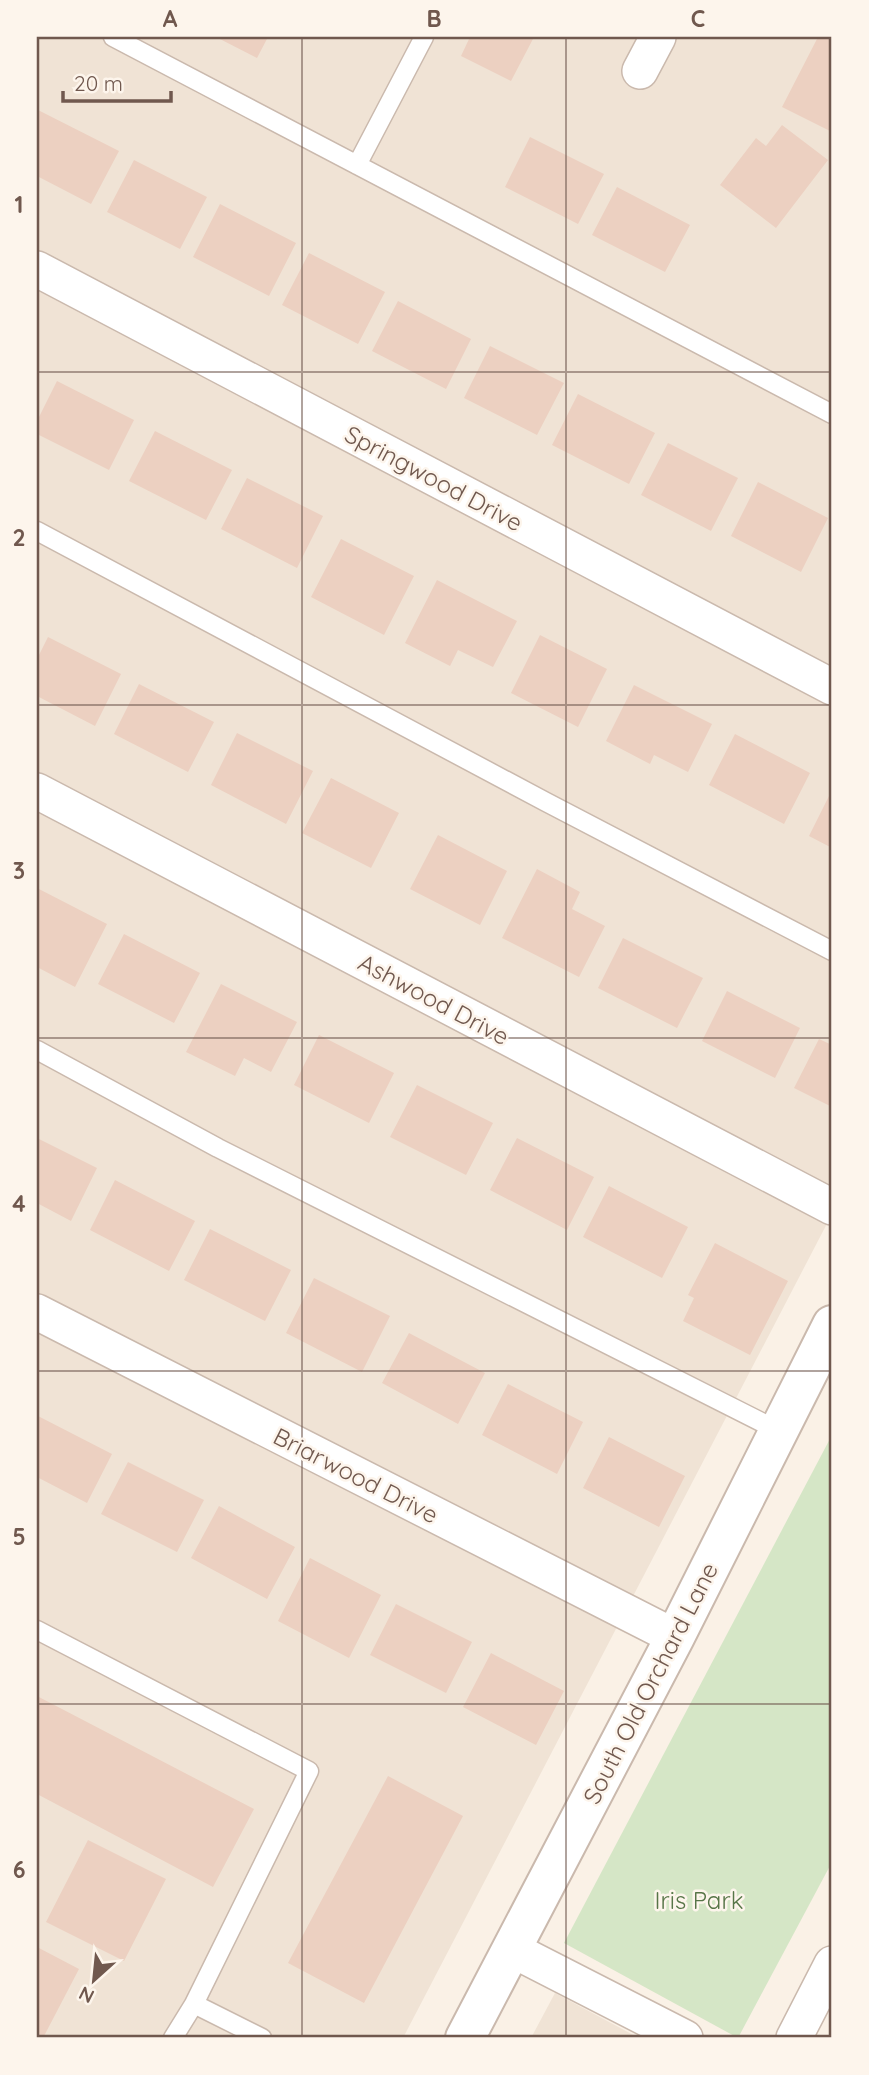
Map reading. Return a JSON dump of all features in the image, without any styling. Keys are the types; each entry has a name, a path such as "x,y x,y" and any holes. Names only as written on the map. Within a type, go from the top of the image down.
{"street":[{"path":"640,71 658,37"},
{"name":"Springwood Drive","path":"37,269 832,687"},
{"name":"Ashwood Drive","path":"37,791 832,1207"},
{"name":"Briarwood Drive","path":"37,1312 675,1637"},
{"name":"South Old Orchard Lane","path":"464,2038 675,1637 832,1325"},
{"path":"511,1949 685,2038"},
{"path":"794,2038 832,1964"}],"lane":[{"path":"113,37 832,414"},
{"path":"358,165 424,37"},
{"path":"37,531 522,790 832,951"},
{"path":"37,1050 218,1148 779,1431"},
{"path":"37,1630 309,1771 194,2004 173,2038"},
{"path":"194,2004 262,2038"}],"shaded area":[{"path":"37,37 832,37 832,1214 403,2038 37,2038"},
{"path":"555,1993 639,2038 531,2038"}],"green space":[{"name":"Iris Park","path":"832,1435 832,1862 738,2038 564,1943"}],"building":[{"path":"216,37 268,37 257,58"},
{"path":"470,37 534,37 511,81 461,56"},
{"path":"818,37 832,37 832,132 782,107"},
{"path":"38,110 119,151 91,204 37,176"},
{"path":"782,125 828,160 776,228 720,185 756,138 766,146"},
{"path":"530,137 604,174 578,224 505,187"},
{"path":"134,160 207,197 180,249 107,212"},
{"path":"617,187 690,225 665,272 592,235"},
{"path":"220,204 296,243 269,296 193,257"},
{"path":"309,253 385,292 358,344 282,305"},
{"path":"398,301 471,339 446,389 372,351"},
{"path":"490,346 564,383 537,435 464,398"},
{"path":"57,381 134,420 109,470 37,434 37,421"},
{"path":"578,394 655,433 629,484 552,445"},
{"path":"155,431 232,470 206,520 129,481"},
{"path":"668,443 738,478 711,531 641,495"},
{"path":"247,478 323,516 297,568 221,529"},
{"path":"758,482 828,518 801,572 731,536"},
{"path":"341,539 414,576 384,635 311,597"},
{"path":"437,580 517,621 493,667 458,650 450,666 405,643"},
{"path":"540,635 607,669 578,727 511,693"},
{"path":"48,637 121,674 95,726 37,696 37,659"},
{"path":"139,684 214,722 188,772 114,734"},
{"path":"634,685 712,724 688,772 654,755 650,764 606,741"},
{"path":"237,733 313,771 286,824 211,785"},
{"path":"735,734 810,773 784,824 709,785"},
{"path":"331,778 399,813 371,868 302,833"},
{"path":"832,790 832,848 809,836"},
{"path":"438,835 507,871 480,925 410,889"},
{"path":"537,869 580,892 572,909 605,926 579,977 502,938"},
{"path":"37,888 107,924 75,987 37,967"},
{"path":"124,934 200,973 174,1023 98,984"},
{"path":"623,938 703,978 677,1028 598,988"},
{"path":"221,984 297,1022 271,1072 244,1058 235,1076 186,1052"},
{"path":"727,991 800,1028 775,1078 702,1041"},
{"path":"319,1035 394,1073 369,1123 294,1085"},
{"path":"819,1039 832,1045 832,1107 794,1088"},
{"path":"417,1085 493,1123 466,1175 390,1137"},
{"path":"37,1138 97,1168 71,1221 37,1203"},
{"path":"517,1138 594,1177 567,1230 490,1190"},
{"path":"115,1180 195,1221 169,1271 90,1230"},
{"path":"609,1186 688,1227 662,1278 583,1237"},
{"path":"210,1229 291,1270 265,1321 184,1280"},
{"path":"715,1243 788,1281 750,1355 683,1321 694,1298 688,1295"},
{"path":"314,1278 390,1316 362,1372 286,1333"},
{"path":"409,1333 485,1373 458,1424 382,1383"},
{"path":"508,1384 583,1422 557,1474 482,1435"},
{"path":"38,1416 112,1454 87,1503 37,1477"},
{"path":"609,1437 685,1476 659,1527 583,1488"},
{"path":"128,1462 204,1500 177,1552 101,1514"},
{"path":"219,1506 295,1547 267,1599 191,1558"},
{"path":"310,1558 381,1595 349,1658 278,1621"},
{"path":"396,1604 472,1642 446,1693 370,1655"},
{"path":"491,1653 564,1691 536,1745 463,1707"},
{"path":"37,1696 254,1809 213,1887 37,1794"},
{"path":"388,1776 463,1816 364,2003 288,1963"},
{"path":"88,1840 166,1879 124,1961 46,1922"},
{"path":"37,1947 79,1969 43,2038 37,2038"}]}
